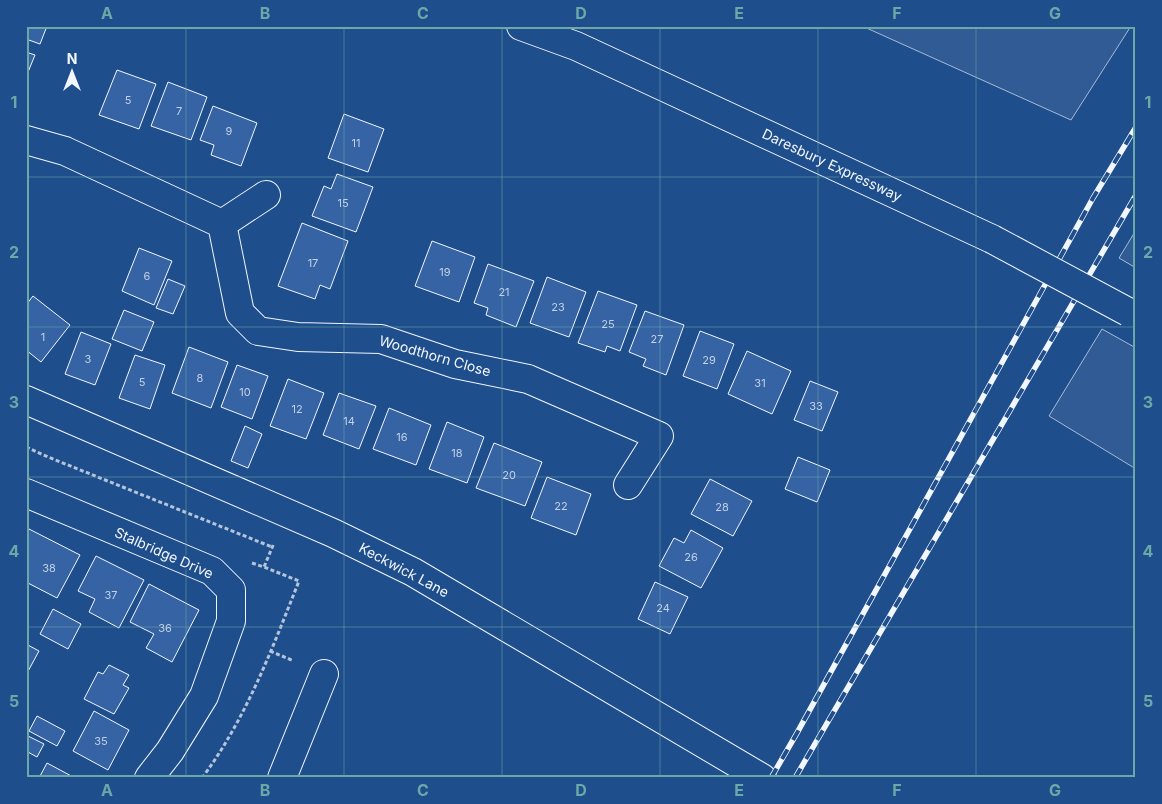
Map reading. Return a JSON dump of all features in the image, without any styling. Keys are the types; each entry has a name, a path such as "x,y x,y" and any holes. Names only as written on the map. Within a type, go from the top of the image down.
{"street":[{"name":"Daresbury Expressway","path":"521,26 576,46 992,239 1132,315"},
{"path":"26,140 65,151 222,224 266,196"},
{"name":"Woodthorn Close","path":"222,224 240,313 258,331 298,337 381,338 455,364 528,379 659,436 628,485"},
{"name":"Keckwick Lane","path":"26,400 333,533 413,572 762,778"},
{"name":"Stalbridge Drive","path":"26,492 212,571 231,590 231,621 204,696 170,751 149,778"},
{"path":"283,777 324,674"}],"path":[{"path":"26,447 272,547"},
{"path":"202,778 217,758 242,713 299,581 264,567"}],"shaded area":[{"path":"862,26 1131,26 1071,120"},
{"path":"1136,230 1136,268 1119,258"},
{"path":"1102,329 1136,348 1136,469 1049,416"}],"building":[{"path":"26,26 47,26 40,44 26,39"},
{"path":"26,52 35,55 26,77"},
{"path":"117,70 156,84 139,129 99,115"},
{"path":"168,82 207,97 191,140 151,126"},
{"path":"213,106 257,123 241,166 211,155 214,145 200,140"},
{"path":"344,114 384,129 368,172 328,158"},
{"path":"337,174 373,187 356,232 312,216 324,186 331,189"},
{"path":"302,223 348,241 330,289 320,285 315,299 278,286"},
{"path":"432,241 475,257 459,302 415,286"},
{"path":"139,248 172,261 154,305 122,291"},
{"path":"488,264 534,281 516,327 486,315 488,308 474,303"},
{"path":"547,277 586,292 569,337 530,323"},
{"path":"168,279 185,286 173,314 156,308"},
{"path":"598,291 637,305 620,351 607,346 605,352 578,343"},
{"path":"33,296 70,325 41,362 26,350 26,305"},
{"path":"124,310 154,322 142,351 112,339"},
{"path":"645,311 684,325 666,375 643,366 646,359 629,352"},
{"path":"700,331 734,344 717,389 683,376"},
{"path":"81,332 111,344 95,385 65,374"},
{"path":"189,347 228,362 211,408 172,393"},
{"path":"747,351 791,371 772,414 728,394"},
{"path":"135,355 165,365 150,409 119,398"},
{"path":"237,365 268,376 252,419 221,407"},
{"path":"288,379 324,393 306,439 270,426"},
{"path":"810,381 838,392 822,431 794,420"},
{"path":"339,393 376,406 359,449 323,435"},
{"path":"389,408 431,425 416,465 373,449"},
{"path":"447,422 484,437 467,483 429,469"},
{"path":"245,426 262,434 248,468 231,461"},
{"path":"494,443 542,462 525,506 476,488"},
{"path":"798,457 830,470 817,502 785,489"},
{"path":"547,477 591,494 576,535 531,518"},
{"path":"710,479 752,501 733,536 691,514"},
{"path":"29,529 80,555 57,598 26,582 26,535"},
{"path":"691,530 723,548 701,588 659,566 674,538 684,543"},
{"path":"96,556 144,580 119,628 89,612 95,599 78,591"},
{"path":"655,582 688,597 670,634 638,619"},
{"path":"149,584 199,610 172,662 146,648 154,634 130,622"},
{"path":"53,609 81,624 68,649 40,634"},
{"path":"26,644 39,651 26,675"},
{"path":"109,665 129,675 123,685 129,688 114,714 84,699 98,672 103,674"},
{"path":"94,711 129,730 108,770 73,751"},
{"path":"37,716 65,731 57,746 29,731"},
{"path":"26,735 44,744 37,757 26,751"},
{"path":"47,763 75,778 39,778"}],"railway":[{"path":"771,778 1093,198 1136,127"},
{"path":"795,778 1136,195"}]}
